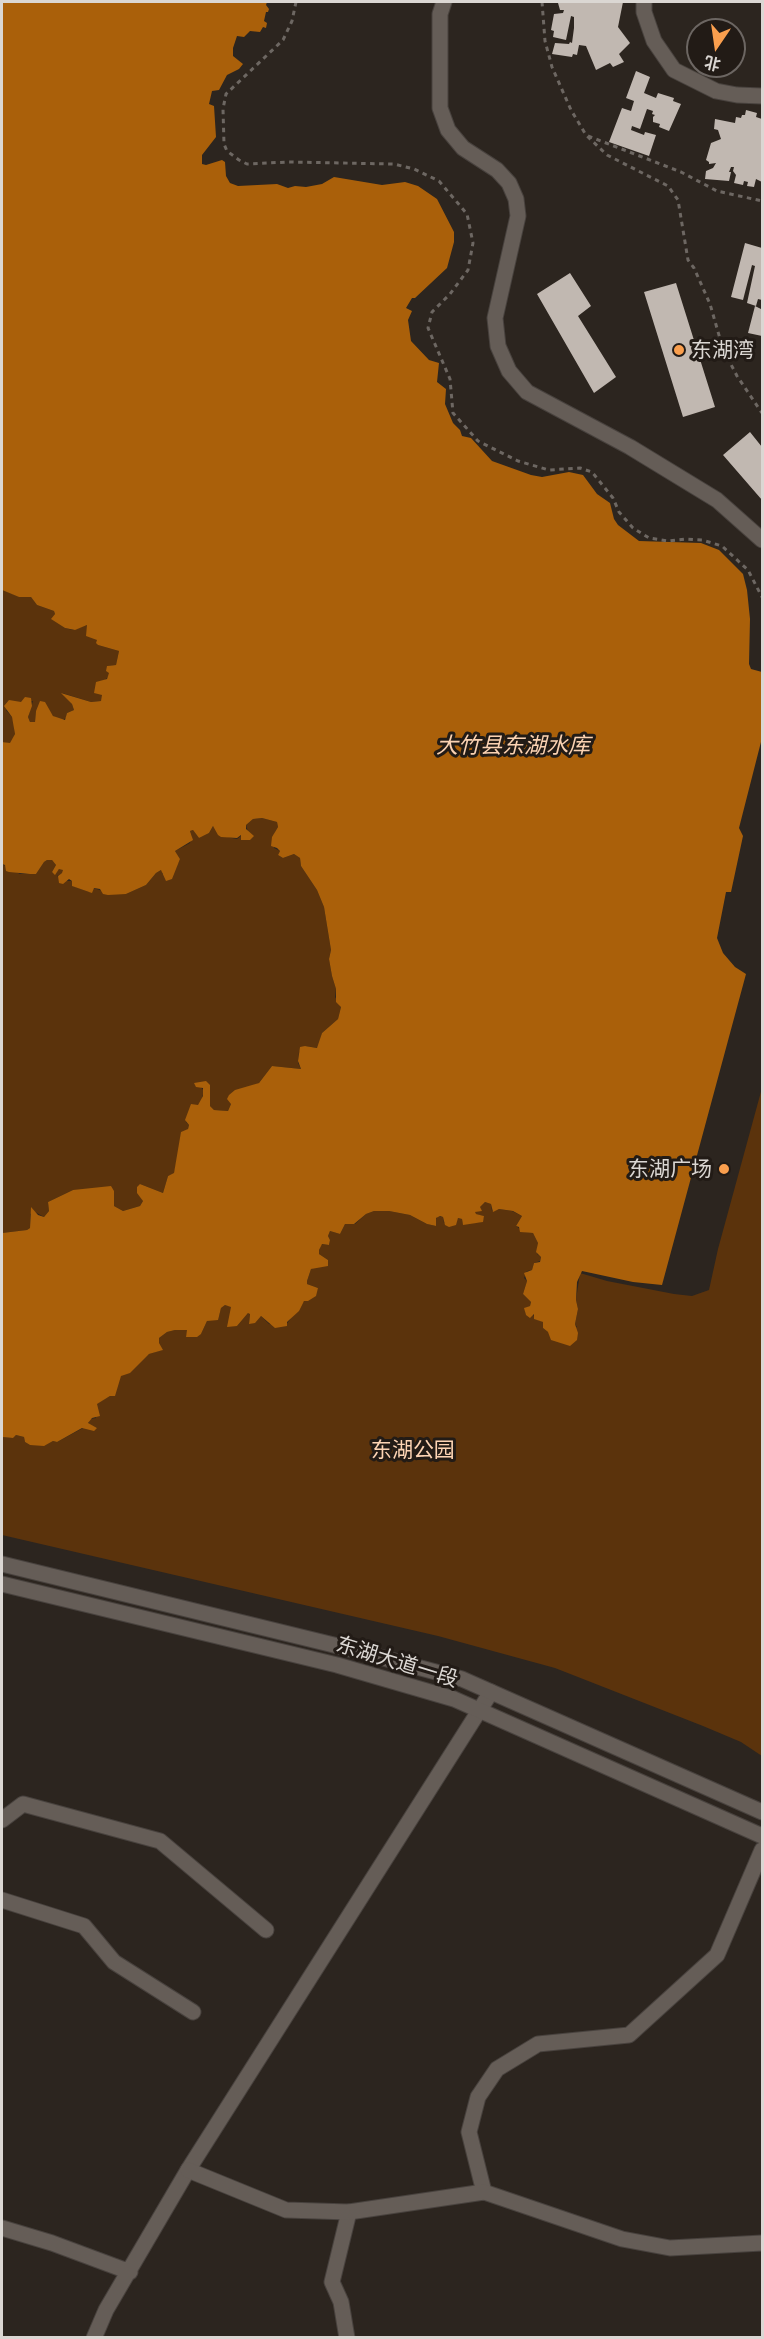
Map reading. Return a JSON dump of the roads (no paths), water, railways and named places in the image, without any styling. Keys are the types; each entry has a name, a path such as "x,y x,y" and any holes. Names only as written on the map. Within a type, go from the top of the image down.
{"street":[{"path":"444,2 440,14 440,108 448,130 463,148 497,170 509,183 516,199 518,216 495,318 498,346 509,371 527,392 630,447 717,500 762,540"},
{"path":"644,2 644,12 654,41 674,70 716,91 762,96"},
{"name":"东湖大道一段","path":"2,1564 342,1647 462,1679 762,1812"},
{"name":"东湖大道一段","path":"2,1584 337,1665 454,1699 762,1836"},
{"path":"94,2337 106,2310 188,2170 491,1692"},
{"path":"2,1820 23,1804 160,1841 266,1930"},
{"path":"484,2192 469,2132 478,2097 496,2069 538,2044 629,2035 717,1955 762,1850"},
{"path":"2,1900 84,1926 114,1962 193,2012"},
{"path":"188,2170 286,2210 349,2212 484,2192 622,2239 670,2248 762,2242"},
{"path":"347,2337 341,2302 332,2282 349,2212"},
{"path":"2,2228 52,2243 130,2272"}],"water":[{"name":"大竹县东湖水库","path":"2,2 267,2 269,9 264,21 267,23 266,28 263,27 260,32 250,31 244,37 237,36 233,56 243,64 239,69 227,75 219,90 212,91 209,104 214,106 216,137 202,155 202,164 222,160 225,162 226,176 230,183 238,186 277,184 288,188 306,187 322,184 334,177 382,185 405,182 418,186 437,199 454,232 454,242 447,268 415,298 412,298 406,308 412,311 408,320 411,341 429,360 439,363 437,382 446,389 445,404 453,423 462,436 471,438 492,461 531,475 542,477 569,472 583,475 597,494 610,503 618,525 639,541 701,543 719,550 743,574 750,619 749,664 751,669 762,672 762,738 739,828 743,836 731,892 726,892 717,938 723,953 735,967 746,974 662,1285 633,1282 582,1271 577,1282 578,1309 575,1324 578,1333 577,1340 570,1346 551,1340 548,1332 543,1328 543,1322 534,1319 534,1314 530,1318 526,1315 524,1308 530,1306 531,1302 523,1294 527,1281 524,1273 532,1270 534,1263 540,1262 541,1257 536,1252 538,1243 533,1233 520,1232 519,1227 516,1226 522,1216 513,1211 499,1209 493,1212 491,1204 485,1202 480,1207 482,1211 475,1212 484,1216 483,1222 463,1225 462,1219 458,1218 456,1225 449,1227 445,1225 443,1217 440,1216 436,1218 436,1226 410,1215 374,1211 366,1214 354,1224 345,1224 340,1234 330,1231 329,1245 322,1244 319,1250 319,1254 328,1260 328,1266 311,1269 307,1281 307,1284 318,1288 316,1296 304,1301 299,1311 287,1322 287,1326 275,1328 261,1316 255,1323 249,1324 250,1314 248,1313 237,1326 227,1327 231,1307 225,1305 221,1308 218,1320 207,1321 201,1334 197,1337 186,1337 187,1330 175,1330 159,1338 163,1350 149,1354 130,1373 121,1376 115,1396 110,1396 97,1404 100,1416 92,1418 88,1423 97,1428 94,1431 82,1428 57,1442 53,1441 44,1446 30,1445 25,1442 24,1437 16,1435 13,1438 2,1437 2,1233 27,1230 30,1228 31,1207 38,1215 44,1217 49,1211 48,1202 73,1190 111,1186 114,1191 114,1206 123,1211 140,1206 143,1201 137,1193 137,1187 140,1184 163,1193 168,1176 174,1173 181,1132 188,1129 189,1125 185,1120 191,1104 198,1105 203,1096 203,1088 196,1087 194,1083 206,1081 210,1085 210,1106 214,1110 228,1111 231,1104 227,1099 229,1095 235,1090 259,1083 272,1066 301,1069 298,1061 300,1047 317,1048 322,1033 338,1019 341,1007 336,1002 324,907 317,890 301,866 300,858 294,854 283,858 278,855 280,851 277,848 271,846 272,837 278,827 277,822 262,818 253,819 246,825 246,829 254,836 250,840 241,840 241,835 237,838 221,837 213,826 209,833 199,838 193,830 190,831 193,840 175,851 180,859 172,879 166,881 161,870 146,885 126,894 108,895 94,888 92,893 72,886 72,881 69,879 63,884 59,883 58,876 63,870 59,869 55,875 52,872 56,865 52,860 44,862 36,874 9,872 2,864 2,742 10,743 15,734 12,717 4,706 9,700 21,702 25,697 31,698 32,706 28,717 30,722 35,722 40,701 45,702 53,716 65,720 67,713 74,710 72,704 61,693 91,702 101,701 102,695 94,693 96,682 107,679 109,673 106,671 107,666 116,665 119,651 98,645 97,640 86,636 87,625 75,630 65,628 51,619 55,614 54,611 37,605 31,597 19,597 2,590"}],"place":[{"name":"东湖湾","path":"679,350"},
{"name":"东湖广场","path":"724,1169"}],"park label":[{"name":"东湖公园","path":"413,1450"}]}
